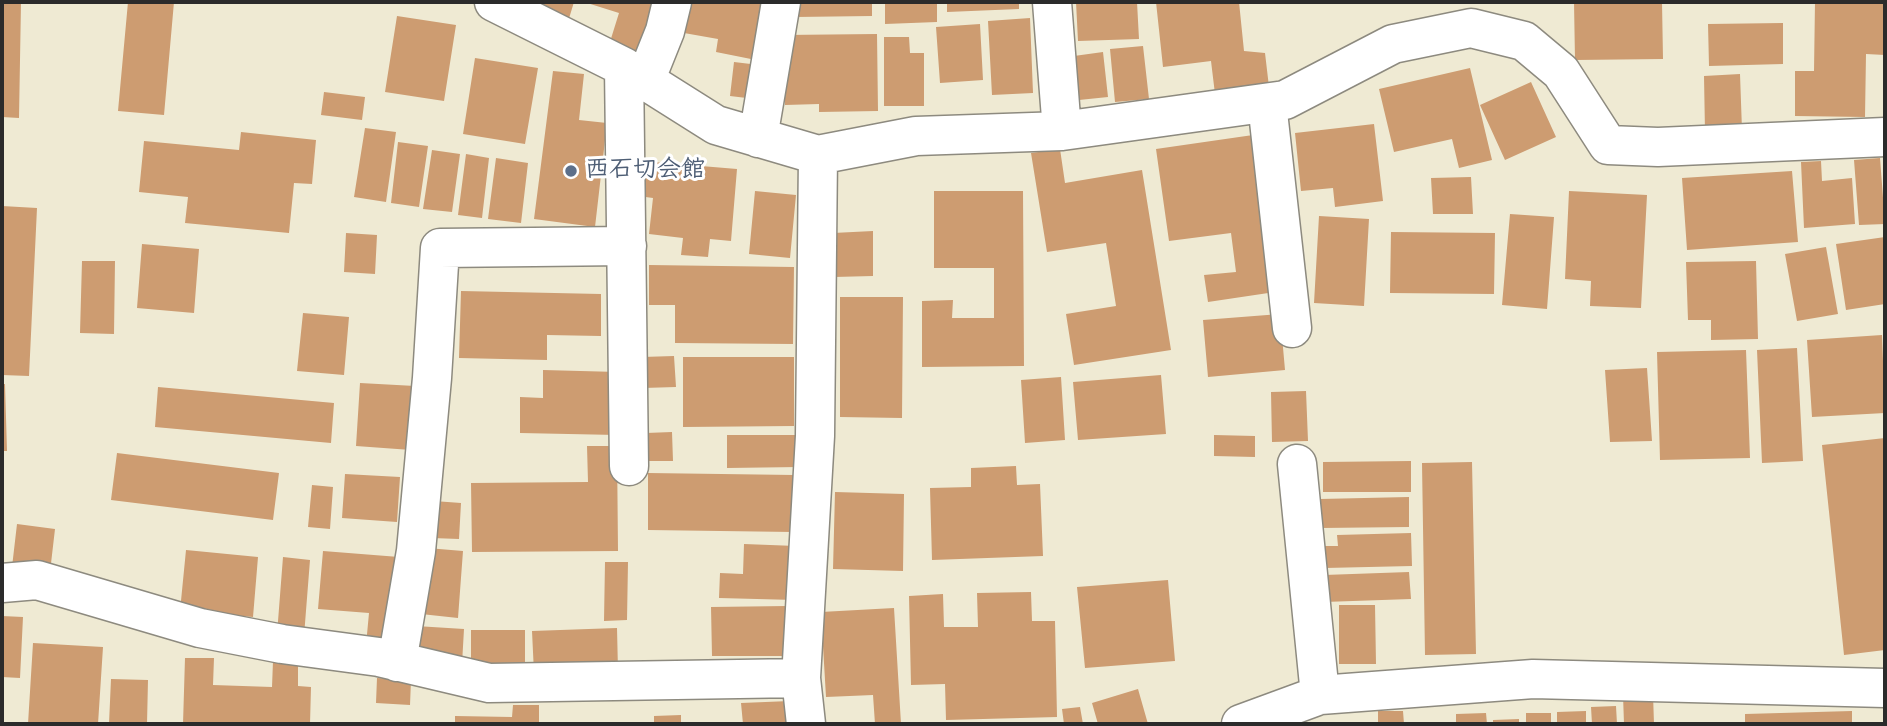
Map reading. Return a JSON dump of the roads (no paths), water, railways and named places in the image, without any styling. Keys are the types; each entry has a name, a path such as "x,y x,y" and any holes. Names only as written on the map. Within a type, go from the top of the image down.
{"street":[{"path":"494,2 634,74 716,125 818,155 916,136 1062,131 1285,100 1393,44 1471,28 1524,41 1561,72 1608,145 1658,147 1885,137"},
{"path":"629,466 627,246 634,74 665,31 672,2"},
{"path":"758,138 781,2"},
{"path":"1052,2 1062,131"},
{"path":"1267,103 1292,328"},
{"path":"806,724 801,678 815,436 818,155"},
{"path":"397,662 418,538 440,248 627,246"},
{"path":"1297,464 1321,695"},
{"path":"2,583 37,580 200,628 397,662 489,683 801,678"},
{"path":"1241,724 1321,695 1533,679 1885,688"}],"place":[{"name":"西石切会館","path":"571,171"}]}
